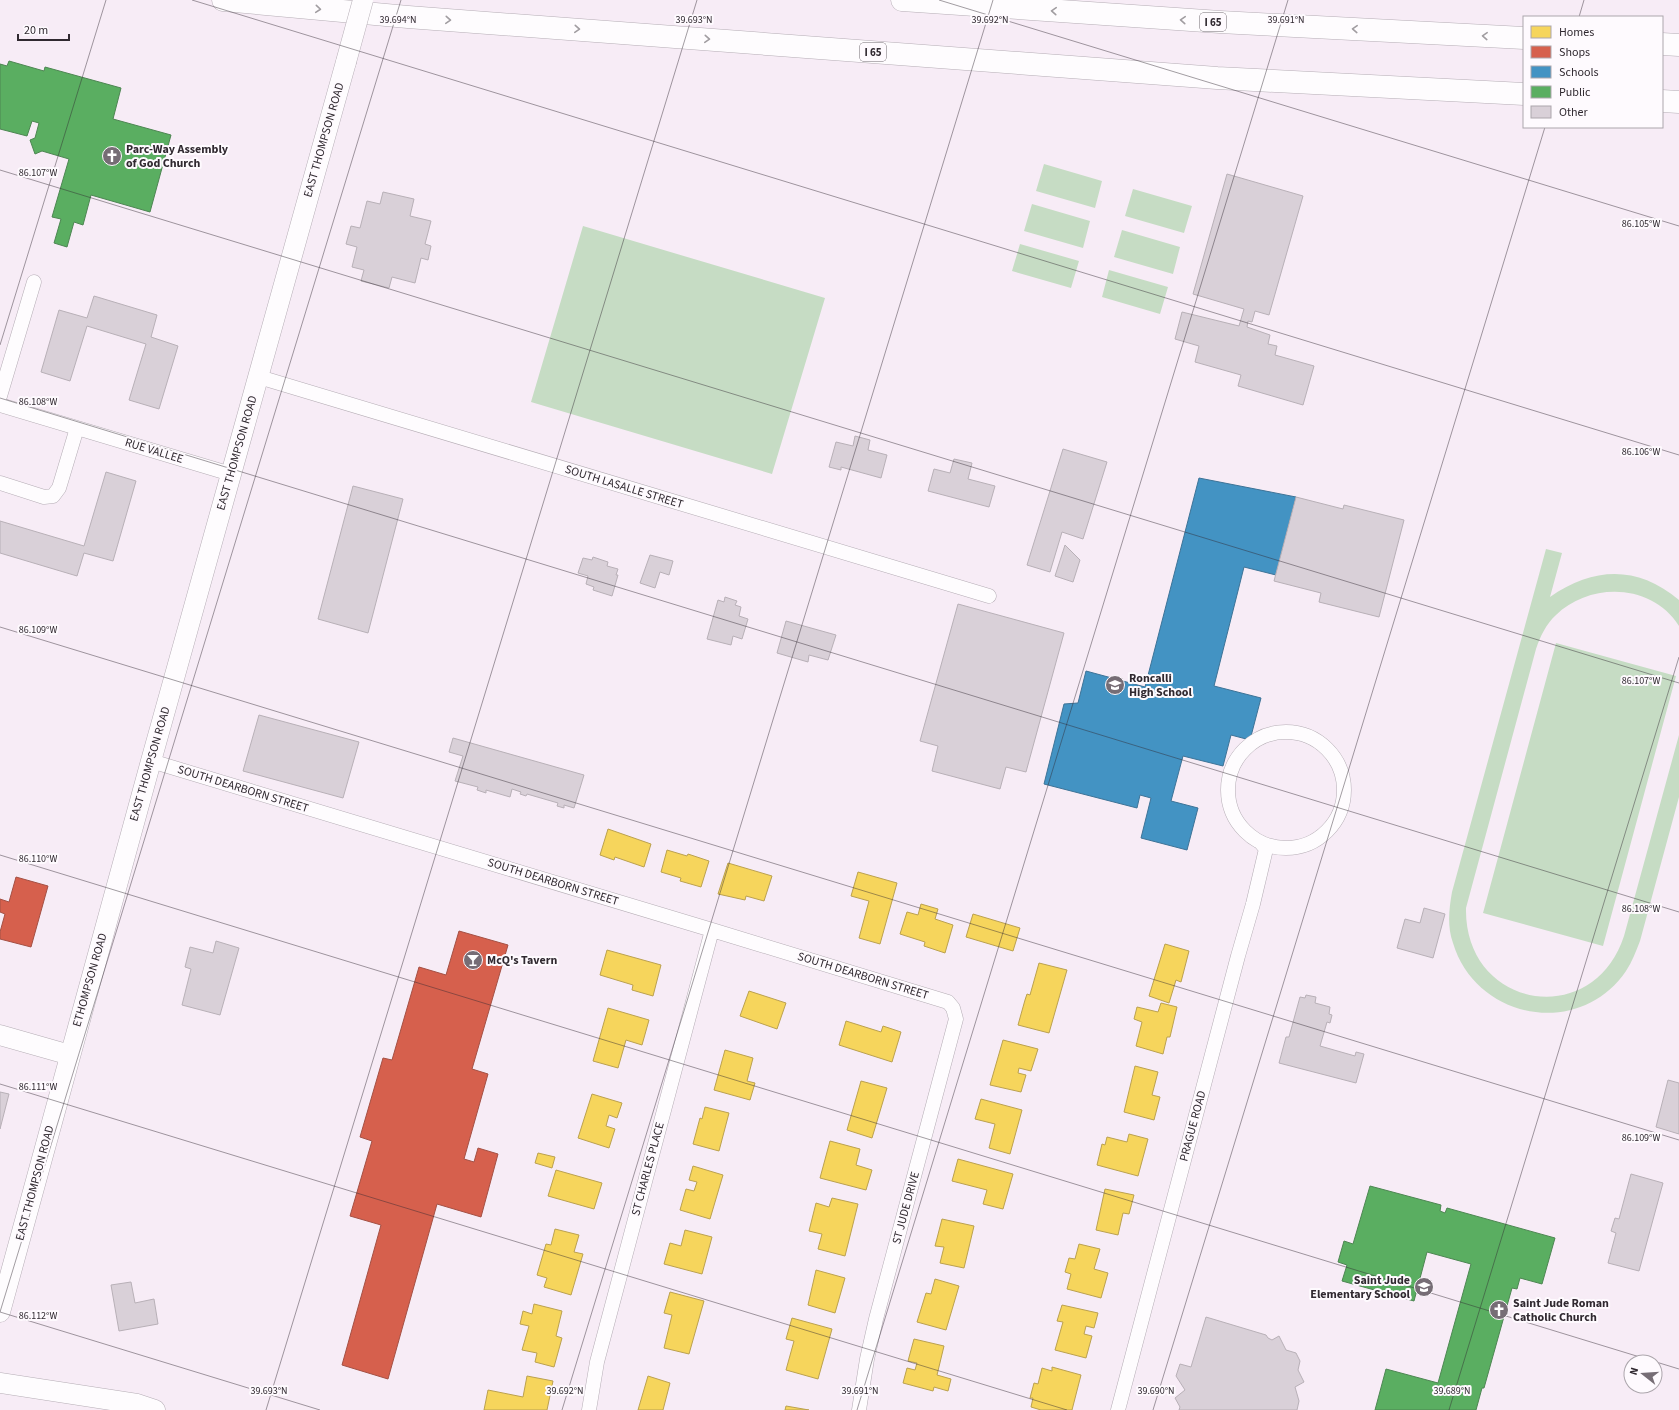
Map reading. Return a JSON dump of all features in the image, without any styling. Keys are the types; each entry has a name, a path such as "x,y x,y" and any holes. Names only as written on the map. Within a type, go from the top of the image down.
{"highway":[{"name":"I 65","path":"224,0 408,17 1217,78 1523,94"},
{"name":"I 65","path":"902,0 1220,22 1523,38"},
{"path":"1663,44 1679,45"},
{"path":"1663,101 1679,102"}],"main road":[{"name":"EAST THOMPSON ROAD","path":"111,905 363,0"},
{"name":"ETHOMPSON ROAD","path":"70,1055 111,905"},
{"path":"0,1035 70,1055"},
{"name":"EAST THOMPSON ROAD","path":"0,1312 70,1055"},
{"path":"0,1383 137,1404 155,1410"}],"street":[{"path":"0,396 34,282"},
{"name":"SOUTH LASALLE STREET","path":"259,377 989,596"},
{"name":"RUE VALLEE","path":"0,405 231,474"},
{"path":"0,483 44,497 53,496 59,488 77,428"},
{"path":"1285,732 1302,734 1319,742 1332,754 1341,770 1344,788 1342,806 1334,823 1322,836 1308,844 1293,848 1282,848 1261,843 1247,834 1236,820 1230,804 1228,787 1232,770 1240,755 1253,743 1268,735 1285,732"},
{"name":"SOUTH DEARBORN STREET","path":"151,761 948,1002 953,1008"},
{"name":"PRAGUE ROAD","path":"1118,1410 1253,904 1266,850 1261,843"},
{"name":"ST CHARLES PLACE","path":"589,1410 598,1362 712,930"},
{"name":"ST JUDE DRIVE","path":"860,1410 867,1359 876,1319 956,1019 953,1008"}],"green space":[{"path":"1044,164 1102,181 1095,208 1036,191"},
{"path":"1133,189 1192,206 1184,233 1125,216"},
{"path":"1032,204 1090,221 1083,248 1024,231"},
{"path":"583,226 825,298 772,474 531,402"},
{"path":"1122,230 1180,247 1173,274 1114,257"},
{"path":"1020,244 1079,261 1071,288 1012,271"},
{"path":"1109,270 1168,287 1160,314 1102,297"},
{"path":"1546,549 1562,553 1550,597 1566,587 1583,580 1615,574 1631,576 1647,581 1663,589 1679,600 1679,626 1667,612 1653,602 1637,595 1620,592 1603,593 1586,597 1570,604 1549,622 1539,640 1536,649 1466,908 1471,942 1485,968 1507,986 1533,996 1560,996 1586,986 1608,966 1624,936 1679,735 1679,797 1640,941 1634,956 1626,971 1606,992 1583,1006 1557,1012 1531,1011 1506,1004 1483,989 1465,969 1453,943 1449,924 1449,911 1452,892"},
{"path":"1556,643 1676,676 1603,946 1483,913"}],"building: Homes":[{"path":"608,829 651,844 644,867 615,857 614,860 600,855"},
{"path":"667,850 687,856 688,854 709,861 701,887 680,881 681,878 661,872"},
{"path":"728,863 772,876 764,901 746,896 745,900 718,894"},
{"path":"858,872 897,883 880,944 859,938 869,901 851,896"},
{"path":"921,904 938,909 935,919 953,925 945,953 924,946 925,942 900,934 907,912 918,915"},
{"path":"973,914 1020,928 1013,951 966,937"},
{"path":"1165,944 1189,951 1181,982 1176,980 1169,1003 1149,996"},
{"path":"607,950 661,965 653,996 632,990 633,985 600,975"},
{"path":"1039,963 1067,970 1049,1033 1018,1025 1027,994 1030,995"},
{"path":"749,991 786,1003 777,1029 740,1016"},
{"path":"1161,1003 1177,1007 1170,1037 1167,1037 1163,1054 1136,1046 1142,1022 1134,1019 1137,1007 1158,1012"},
{"path":"608,1008 649,1020 642,1045 626,1040 618,1068 593,1061"},
{"path":"846,1021 881,1032 883,1026 901,1032 892,1062 839,1045"},
{"path":"1003,1040 1038,1049 1031,1071 1019,1068 1018,1073 1026,1075 1021,1092 990,1085"},
{"path":"725,1050 753,1058 747,1081 755,1083 750,1100 714,1090"},
{"path":"1135,1066 1158,1072 1152,1095 1160,1097 1154,1120 1124,1112"},
{"path":"861,1081 887,1088 872,1138 847,1130"},
{"path":"592,1094 622,1103 617,1118 609,1115 606,1126 615,1129 609,1148 578,1138"},
{"path":"981,1099 1022,1110 1010,1154 989,1148 995,1124 975,1119"},
{"path":"705,1107 729,1113 719,1151 693,1144 700,1118 702,1119"},
{"path":"1129,1134 1148,1139 1138,1176 1097,1165 1102,1144 1105,1145 1107,1137 1127,1142"},
{"path":"830,1141 860,1149 856,1165 872,1170 866,1190 820,1178"},
{"path":"538,1153 555,1157 552,1168 535,1163"},
{"path":"958,1159 1013,1174 1003,1209 983,1204 987,1190 952,1181"},
{"path":"693,1166 723,1175 710,1219 680,1210 686,1189 694,1191 697,1182 689,1180"},
{"path":"556,1170 602,1183 594,1209 548,1196"},
{"path":"1105,1189 1134,1195 1129,1214 1123,1213 1118,1235 1096,1230"},
{"path":"832,1198 858,1204 845,1256 818,1249 822,1234 809,1231 816,1203 829,1207"},
{"path":"942,1219 974,1226 964,1268 940,1263 944,1247 935,1246"},
{"path":"555,1229 579,1235 574,1252 583,1254 571,1295 544,1287 547,1278 537,1275 546,1244 551,1245"},
{"path":"685,1230 712,1237 702,1274 664,1264 670,1243 681,1246"},
{"path":"1079,1244 1100,1249 1094,1269 1108,1273 1101,1298 1067,1289 1071,1274 1065,1272 1069,1258 1075,1259"},
{"path":"816,1270 845,1278 835,1313 808,1305"},
{"path":"935,1279 959,1286 946,1330 917,1322 926,1293 931,1294"},
{"path":"670,1292 704,1301 689,1354 664,1348 672,1315 664,1313"},
{"path":"534,1304 562,1311 556,1336 562,1338 554,1367 535,1362 537,1353 522,1350 529,1326 520,1324 523,1311 532,1314"},
{"path":"1062,1305 1098,1313 1094,1328 1086,1326 1084,1334 1092,1336 1086,1358 1055,1350 1063,1322 1057,1321"},
{"path":"792,1318 832,1329 818,1379 786,1370 794,1341 786,1339"},
{"path":"914,1339 944,1346 937,1375 951,1379 948,1391 934,1387 933,1391 903,1383 907,1368 915,1370 917,1363 908,1361"},
{"path":"1052,1367 1081,1375 1072,1410 1041,1410 1031,1407 1033,1398 1030,1398 1034,1383 1038,1384 1042,1368 1052,1371"},
{"path":"527,1376 553,1381 547,1410 484,1410 488,1390 523,1397"},
{"path":"648,1376 670,1383 663,1410 638,1410"},
{"path":"786,1406 809,1410 785,1410"}],"building: Shops":[{"path":"16,877 48,886 31,947 0,939 0,932 5,914 0,912 0,899 9,902"},
{"path":"459,931 508,945 472,1069 488,1074 464,1159 474,1162 478,1148 498,1154 481,1217 437,1204 388,1379 342,1365 381,1225 350,1216 372,1141 360,1137 383,1058 392,1060 419,967 446,975"}],"building: Schools":[{"path":"1199,478 1296,497 1276,575 1244,567 1214,686 1261,698 1250,740 1231,735 1223,766 1183,756 1171,801 1198,808 1187,850 1141,838 1151,798 1140,795 1137,808 1044,784 1064,704 1078,703 1086,671 1145,687"}],"building: Public":[{"name":"Parc-Way Assembly of God Church","path":"9,61 44,71 45,67 121,88 113,119 171,135 150,212 91,195 83,225 74,222 67,247 54,243 61,219 52,217 69,159 42,151 35,154 30,140 35,138 39,123 32,121 27,136 0,129 0,64 7,66"},
{"path":"1370,1186 1441,1205 1440,1211 1445,1213 1447,1208 1555,1238 1542,1284 1520,1278 1517,1289 1512,1288 1484,1388 1482,1388 1476,1410 1375,1410 1386,1369 1438,1383 1471,1264 1427,1252 1414,1301 1342,1281 1347,1265 1338,1262 1344,1241 1353,1244"}],"building: Other":[{"path":"1227,174 1303,196 1269,315 1255,311 1252,322 1248,321 1247,327 1270,335 1268,344 1277,346 1275,355 1314,366 1303,405 1238,386 1241,375 1195,362 1199,346 1175,339 1182,312 1239,326 1244,309 1193,294"},
{"path":"383,192 414,199 410,216 431,221 425,244 431,246 428,260 421,258 415,283 392,277 389,288 361,281 364,270 352,267 357,247 346,244 351,226 360,228 367,201 380,204"},
{"path":"94,296 157,315 151,337 178,346 159,409 129,400 146,344 87,326 70,381 41,372 59,310 87,318"},
{"path":"855,436 870,440 868,450 887,455 881,478 841,467 841,470 829,467 836,442 853,446"},
{"path":"1063,449 1107,462 1083,539 1062,532 1050,572 1027,565"},
{"path":"954,459 972,463 968,479 995,486 989,507 928,491 934,469 950,473"},
{"path":"106,472 136,481 113,561 84,553 77,576 0,553 0,521 84,546"},
{"path":"353,486 403,499 368,633 318,619"},
{"path":"1296,497 1343,509 1344,505 1404,520 1379,617 1319,602 1321,593 1274,581"},
{"path":"1065,545 1080,560 1073,582 1055,576"},
{"path":"650,555 673,561 669,575 660,572 655,588 640,583"},
{"path":"593,557 608,562 607,566 618,569 616,575 618,575 612,596 593,590 594,587 586,584 588,576 578,573 583,558 592,560"},
{"path":"725,597 737,601 735,605 741,607 739,616 748,619 742,639 733,636 731,645 707,639 718,600 724,602"},
{"path":"958,604 1064,633 1026,772 1006,767 1000,789 932,771 938,746 920,741"},
{"path":"786,621 836,635 828,660 809,655 808,662 777,653"},
{"path":"259,715 359,742 343,798 243,771"},
{"path":"453,738 584,775 574,808 564,805 564,808 557,806 558,803 527,794 526,796 520,794 521,792 512,789 510,797 486,790 486,793 477,790 478,787 455,781 463,756 449,752"},
{"path":"1424,908 1445,914 1433,958 1397,948 1405,919 1420,923"},
{"path":"216,941 239,948 220,1015 182,1005 191,969 185,967 190,947 213,953"},
{"path":"1306,995 1316,997 1315,1003 1330,1007 1329,1014 1332,1015 1330,1023 1327,1022 1320,1046 1355,1056 1356,1052 1364,1054 1356,1083 1279,1063 1286,1037 1289,1037 1300,997 1305,998"},
{"path":"1668,1080 1679,1083 1679,1134 1656,1127"},
{"path":"0,1092 9,1094 0,1129"},
{"path":"1631,1174 1663,1183 1639,1271 1608,1263 1616,1233 1611,1231 1615,1218 1619,1219"},
{"path":"131,1282 135,1303 154,1299 158,1324 119,1331 111,1285"},
{"path":"1206,1317 1266,1335 1272,1340 1279,1336 1286,1350 1296,1353 1300,1361 1298,1370 1304,1382 1295,1387 1299,1401 1297,1410 1179,1410 1180,1407 1175,1398 1185,1390 1176,1376 1180,1364 1191,1367"}],"place":[{"name":"Parc-Way Assembly of God Church","path":"112,156"},
{"name":"Roncalli High School","path":"1115,685"},
{"name":"McQ's Tavern","path":"473,960"},
{"name":"Saint Jude Elementary School","path":"1424,1287"},
{"name":"Saint Jude Roman Catholic Church","path":"1499,1310"}]}
